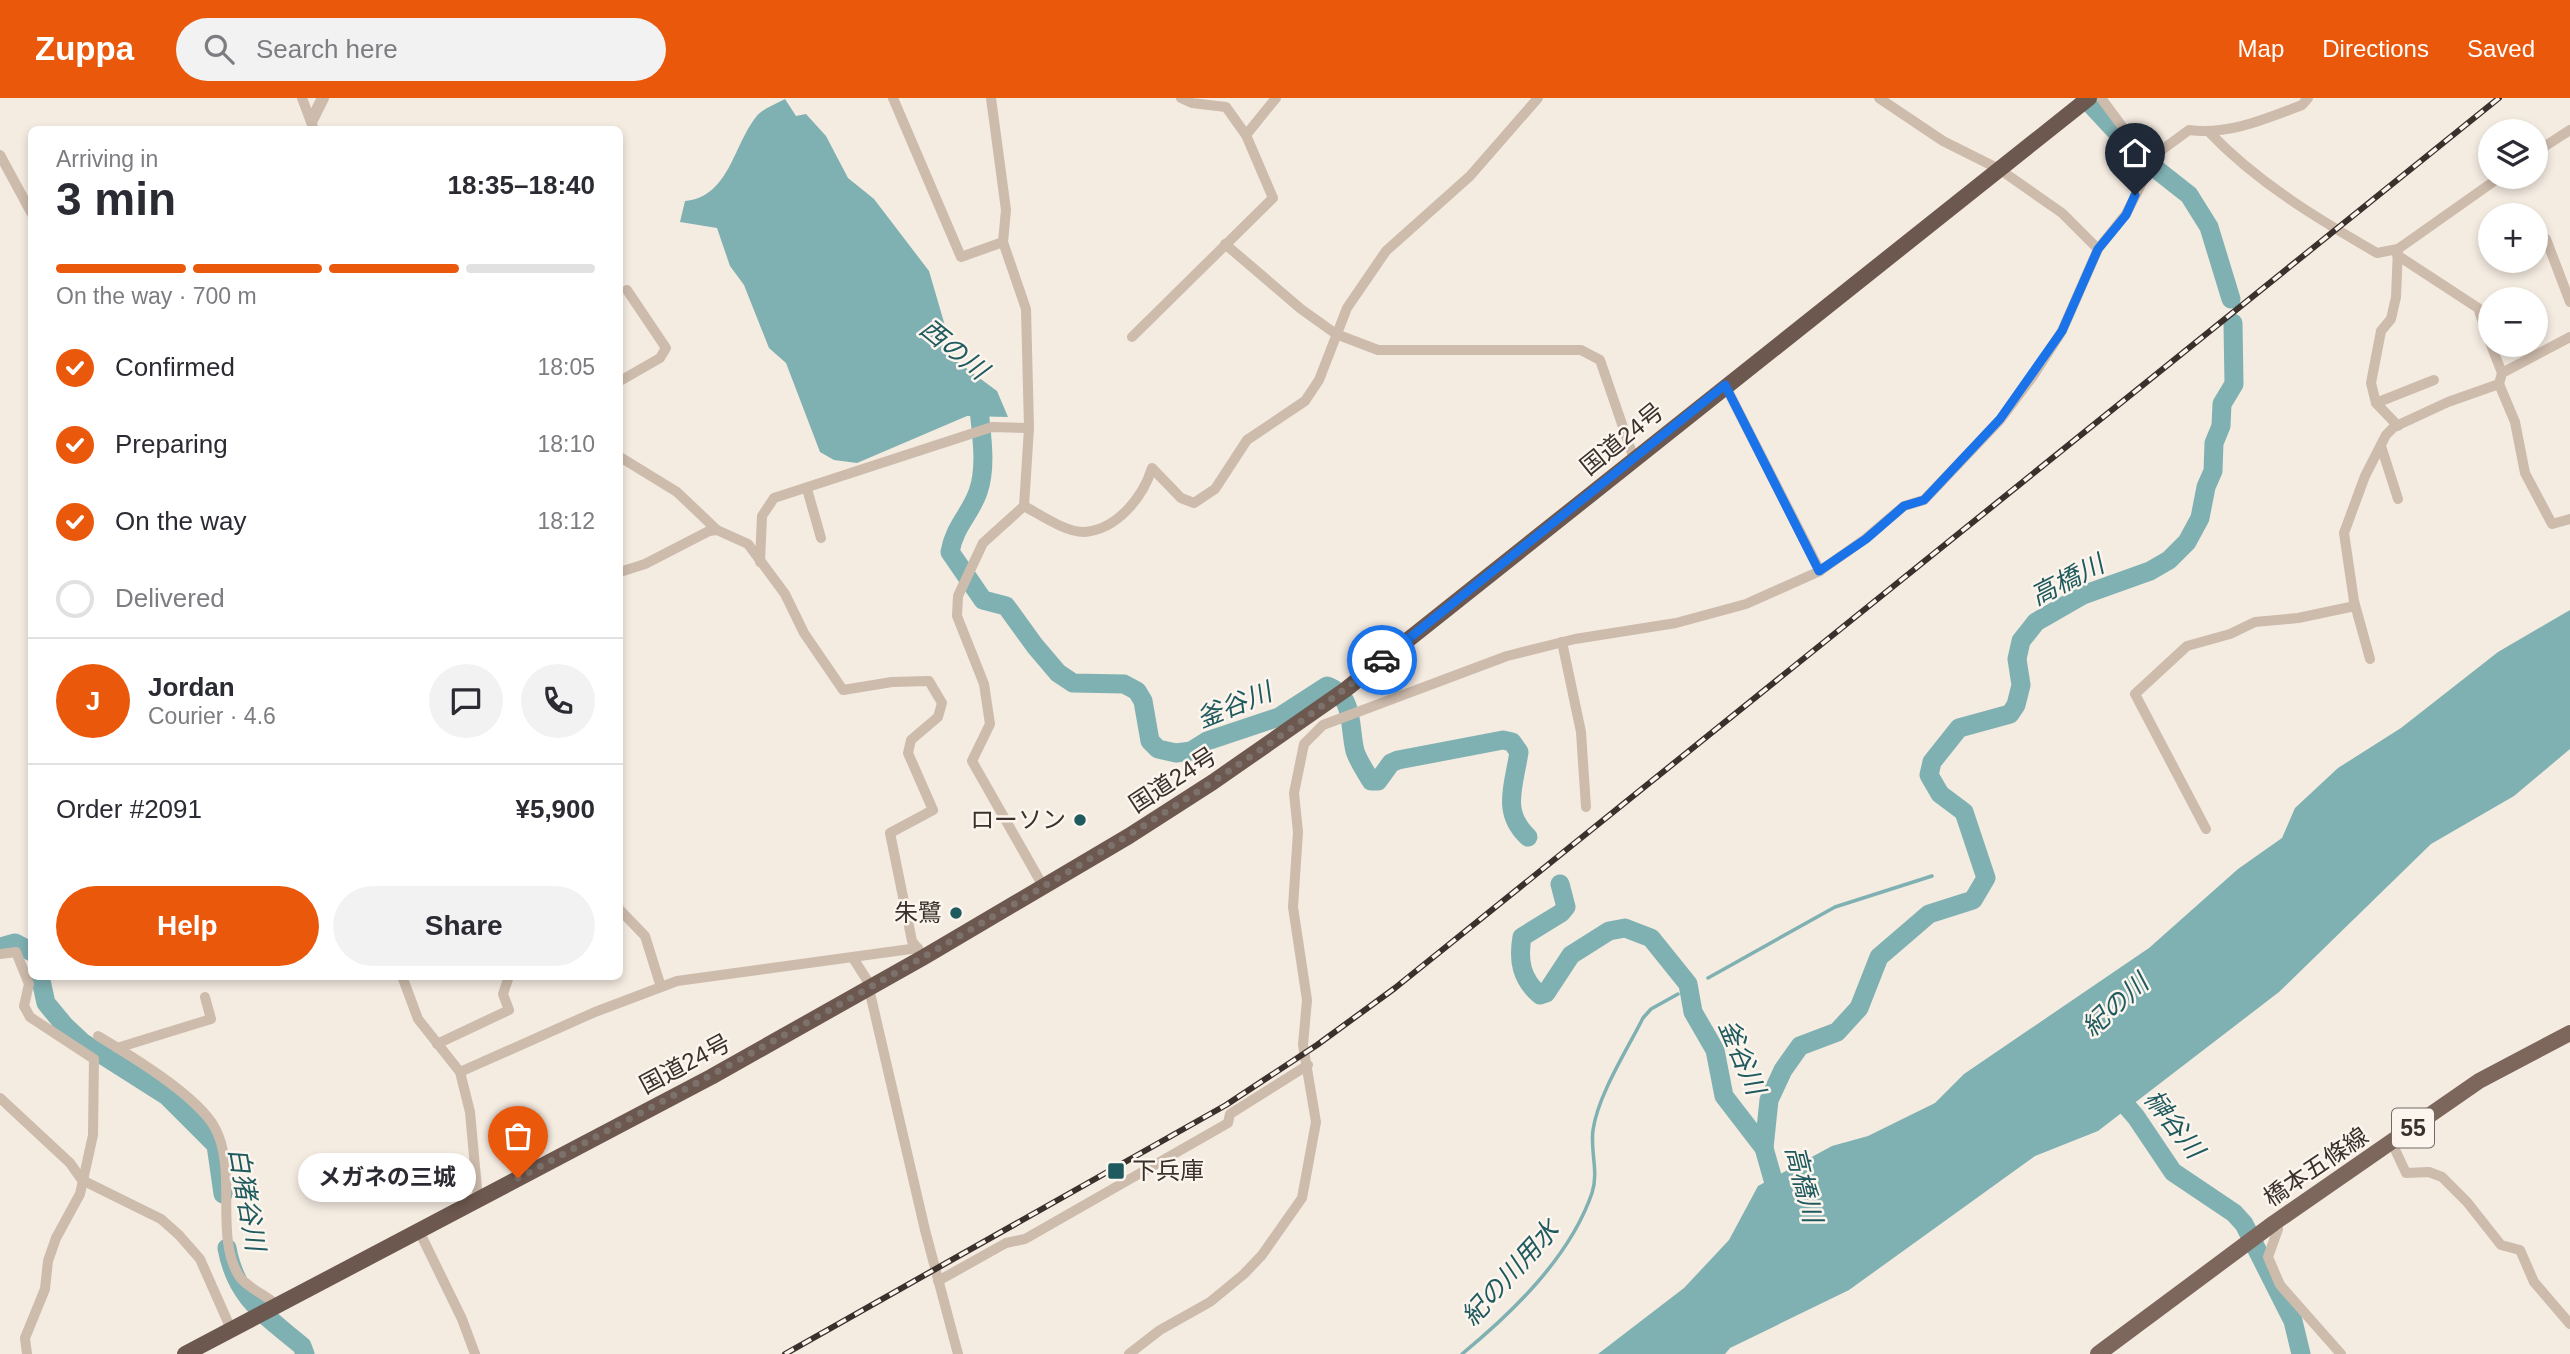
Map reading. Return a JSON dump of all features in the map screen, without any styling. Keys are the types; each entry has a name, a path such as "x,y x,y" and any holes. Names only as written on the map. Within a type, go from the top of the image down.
{"highway":[{"name":"国道24号","path":"185,1354 710,1077 868,989 921,952 1043,886 1203,789 1345,690 2089,98"}],"main road":[{"name":"橋本五條線","path":"2098,1354 2246,1243 2479,1081 2570,1033"}],"street":[{"path":"302,98 313,125"},
{"path":"313,125 323,98"},
{"path":"893,98 961,257 1003,242"},
{"path":"991,98 1006,210 1003,242 1026,309 1029,428 1024,506 983,543 958,596 957,616 984,684 990,724 972,761 1043,886"},
{"path":"1132,337 1273,198 1246,135 1226,107 1192,103 1181,98"},
{"path":"1246,135 1276,98"},
{"path":"1024,506 1062,526 1083,532 1109,524 1131,506 1152,468 1181,498 1194,503 1200,501 1214,489 1247,440 1304,401 1319,380 1335,334 1365,279 1387,251 1411,226 1470,176 1538,98"},
{"path":"1879,98 1943,141 1999,169 2062,213 2098,249"},
{"path":"2101,98 2124,129 2159,152"},
{"path":"1129,1354 1160,1330 1210,1302 1244,1273 1262,1255 1302,1198 1316,1122 1303,1045 1307,1000 1293,907 1298,832 1294,793 1304,744 1323,725 1497,660 1562,642 1722,612 1819,571 1866,539 1904,506 1924,500 2000,419 2062,331 2098,249 2126,215 2159,152 2189,130 2210,133 2253,123 2302,105 2308,98"},
{"path":"2548,144 2570,130"},
{"path":"2210,133 2238,162 2334,228 2377,253 2398,252 2484,189"},
{"path":"0,155 28,207"},
{"path":"1225,244 1301,309 1335,334 1378,350 1581,350 1600,360 1634,459"},
{"path":"2548,244 2570,302"},
{"path":"2398,252 2478,310"},
{"path":"2398,252 2396,297 2390,319 2381,331 2371,383 2376,403 2398,426"},
{"path":"623,379 660,358 666,348 628,290"},
{"path":"2502,373 2570,337"},
{"path":"2496,357 2502,373 2499,384 2515,422 2525,473 2552,524 2570,519"},
{"path":"2376,403 2434,380"},
{"path":"2370,659 2355,606 2344,533 2386,435 2398,426 2448,402 2499,384"},
{"path":"1725,385 1819,571"},
{"path":"760,563 762,516 774,498 992,427 1029,428"},
{"path":"2381,446 2398,499"},
{"path":"623,458 677,492 717,530 748,544 785,594 804,633 843,691 892,682 929,681 942,703 938,718 911,740 908,753 933,810 890,833 912,941 921,952"},
{"path":"807,489 821,538"},
{"path":"623,571 645,564 699,535 717,530"},
{"path":"2206,828 2135,694 2187,646 2230,634 2255,622 2298,618 2355,606"},
{"path":"1562,642 1581,732 1586,807"},
{"path":"623,913 645,936 661,987"},
{"path":"0,954 16,952 29,984 24,1006 30,1017 93,1050"},
{"path":"460,1072 595,1012 677,981 921,952"},
{"path":"853,958 867,980 938,1281 958,1354"},
{"path":"403,980 418,1019 460,1072 470,1112 478,1200"},
{"path":"437,1044 509,1010 503,995 508,980"},
{"path":"117,1048 211,1019 205,997"},
{"path":"27,1354 25,1338 29,1321 45,1289 48,1261 56,1238 74,1210 93,1135 93,1050 98,1036 199,1107 216,1129 226,1177 231,1248 239,1277 277,1305"},
{"path":"938,1281 1006,1243 1025,1239 1228,1123 1230,1114 1308,1065"},
{"path":"0,1098 71,1163 82,1180 161,1219 178,1235 200,1259 231,1329"},
{"path":"2392,1143 2406,1173 2429,1172 2442,1177 2467,1202 2501,1245 2520,1250 2534,1282 2570,1324"},
{"path":"2268,1228 2278,1229 2268,1257 2280,1285 2341,1354"},
{"path":"419,1231 462,1319 475,1354"}],"water":[{"path":"785,99 796,116 806,114 826,136 848,178 874,199 929,271 955,360 997,391 1008,417 967,416 857,463 834,460 820,452 786,363 769,348 744,285 730,266 717,228 680,222 685,201 700,197 721,180 756,117"},
{"name":"紀の川","path":"2570,610 2570,749 2514,796 2431,844 2279,992 2098,1131 2035,1156 1849,1290 1730,1348 1725,1354 1598,1354 1684,1288 1729,1240 1758,1186 1832,1146 1868,1136 1935,1103 1964,1074 2149,948 2238,869 2282,838 2295,808 2338,768 2401,728 2498,652"}],"waterway":[{"path":"2085,98 2137,154 2189,195 2209,227 2231,299"},
{"name":"高橋川","path":"1779,1201 1764,1148 1769,1100 1783,1070 1800,1046 1837,1032 1859,1008 1879,957 1929,914 1973,900 1986,878 1964,812 1940,794 1929,775 1932,762 1959,728 2010,714 2016,705 2021,685 2017,659 2021,641 2036,622 2083,595 2150,571 2169,560 2187,542 2200,518 2206,487 2213,471 2214,443 2221,426 2222,404 2234,384 2233,323"},
{"name":"釜谷川","path":"972,393 978,398 982,445 981,481 975,500 955,534 950,552 983,600 1006,606 1058,673 1073,683 1124,684 1137,691 1143,701 1150,741 1158,749 1176,753 1191,751 1207,741 1279,717 1327,686 1336,691 1347,705 1355,751 1371,781 1378,781 1391,763 1398,760 1503,740 1512,742 1519,752 1512,808 1514,818 1528,837"},
{"name":"紀の川用水","path":"1708,978 1835,907 1932,876"},
{"name":"釜谷川","path":"1560,884 1566,907 1561,913 1522,937 1522,969 1534,989 1540,995 1546,993 1571,955 1609,931 1625,928 1651,938 1688,984 1693,1012 1715,1050 1724,1096 1764,1148"},
{"name":"白猪谷川","path":"0,947 15,943 28,950"},
{"name":"白猪谷川","path":"41,980 46,1003 65,1026 82,1042 167,1096 216,1145 223,1194"},
{"name":"紀の川用水","path":"1462,1354 1501,1320 1538,1282 1570,1239 1594,1185 1593,1130 1607,1088 1643,1018 1651,1009 1678,994"},
{"name":"榊谷川","path":"2111,1088 2136,1117 2173,1172 2234,1213 2244,1224 2293,1321 2301,1354"},
{"name":"白猪谷川","path":"227,1248 231,1265 245,1293 264,1315 302,1346 305,1354"}],"railway":[{"path":"785,1354 1226,1105 1317,1045 1395,988 2499,98"}],"way so far":[{"path":"518,1178 733,1065 924,957 1129,836 1213,782 1345,690 1382,660"}],"place":[{"name":"ローソン","path":"1080,820"},
{"name":"朱鷺","path":"956,913"},
{"name":"下兵庫","path":"1116,1171"},
{"name":"メガネの三城","path":"518,1178"}],"route":[{"path":"1382,660 1725,385 1819,571 1866,539 1904,506 1924,500 2000,419 2033,376 2062,331 2098,249 2126,215 2135,195"}],"water label":[{"name":"西の川","path":"954,349"}]}
